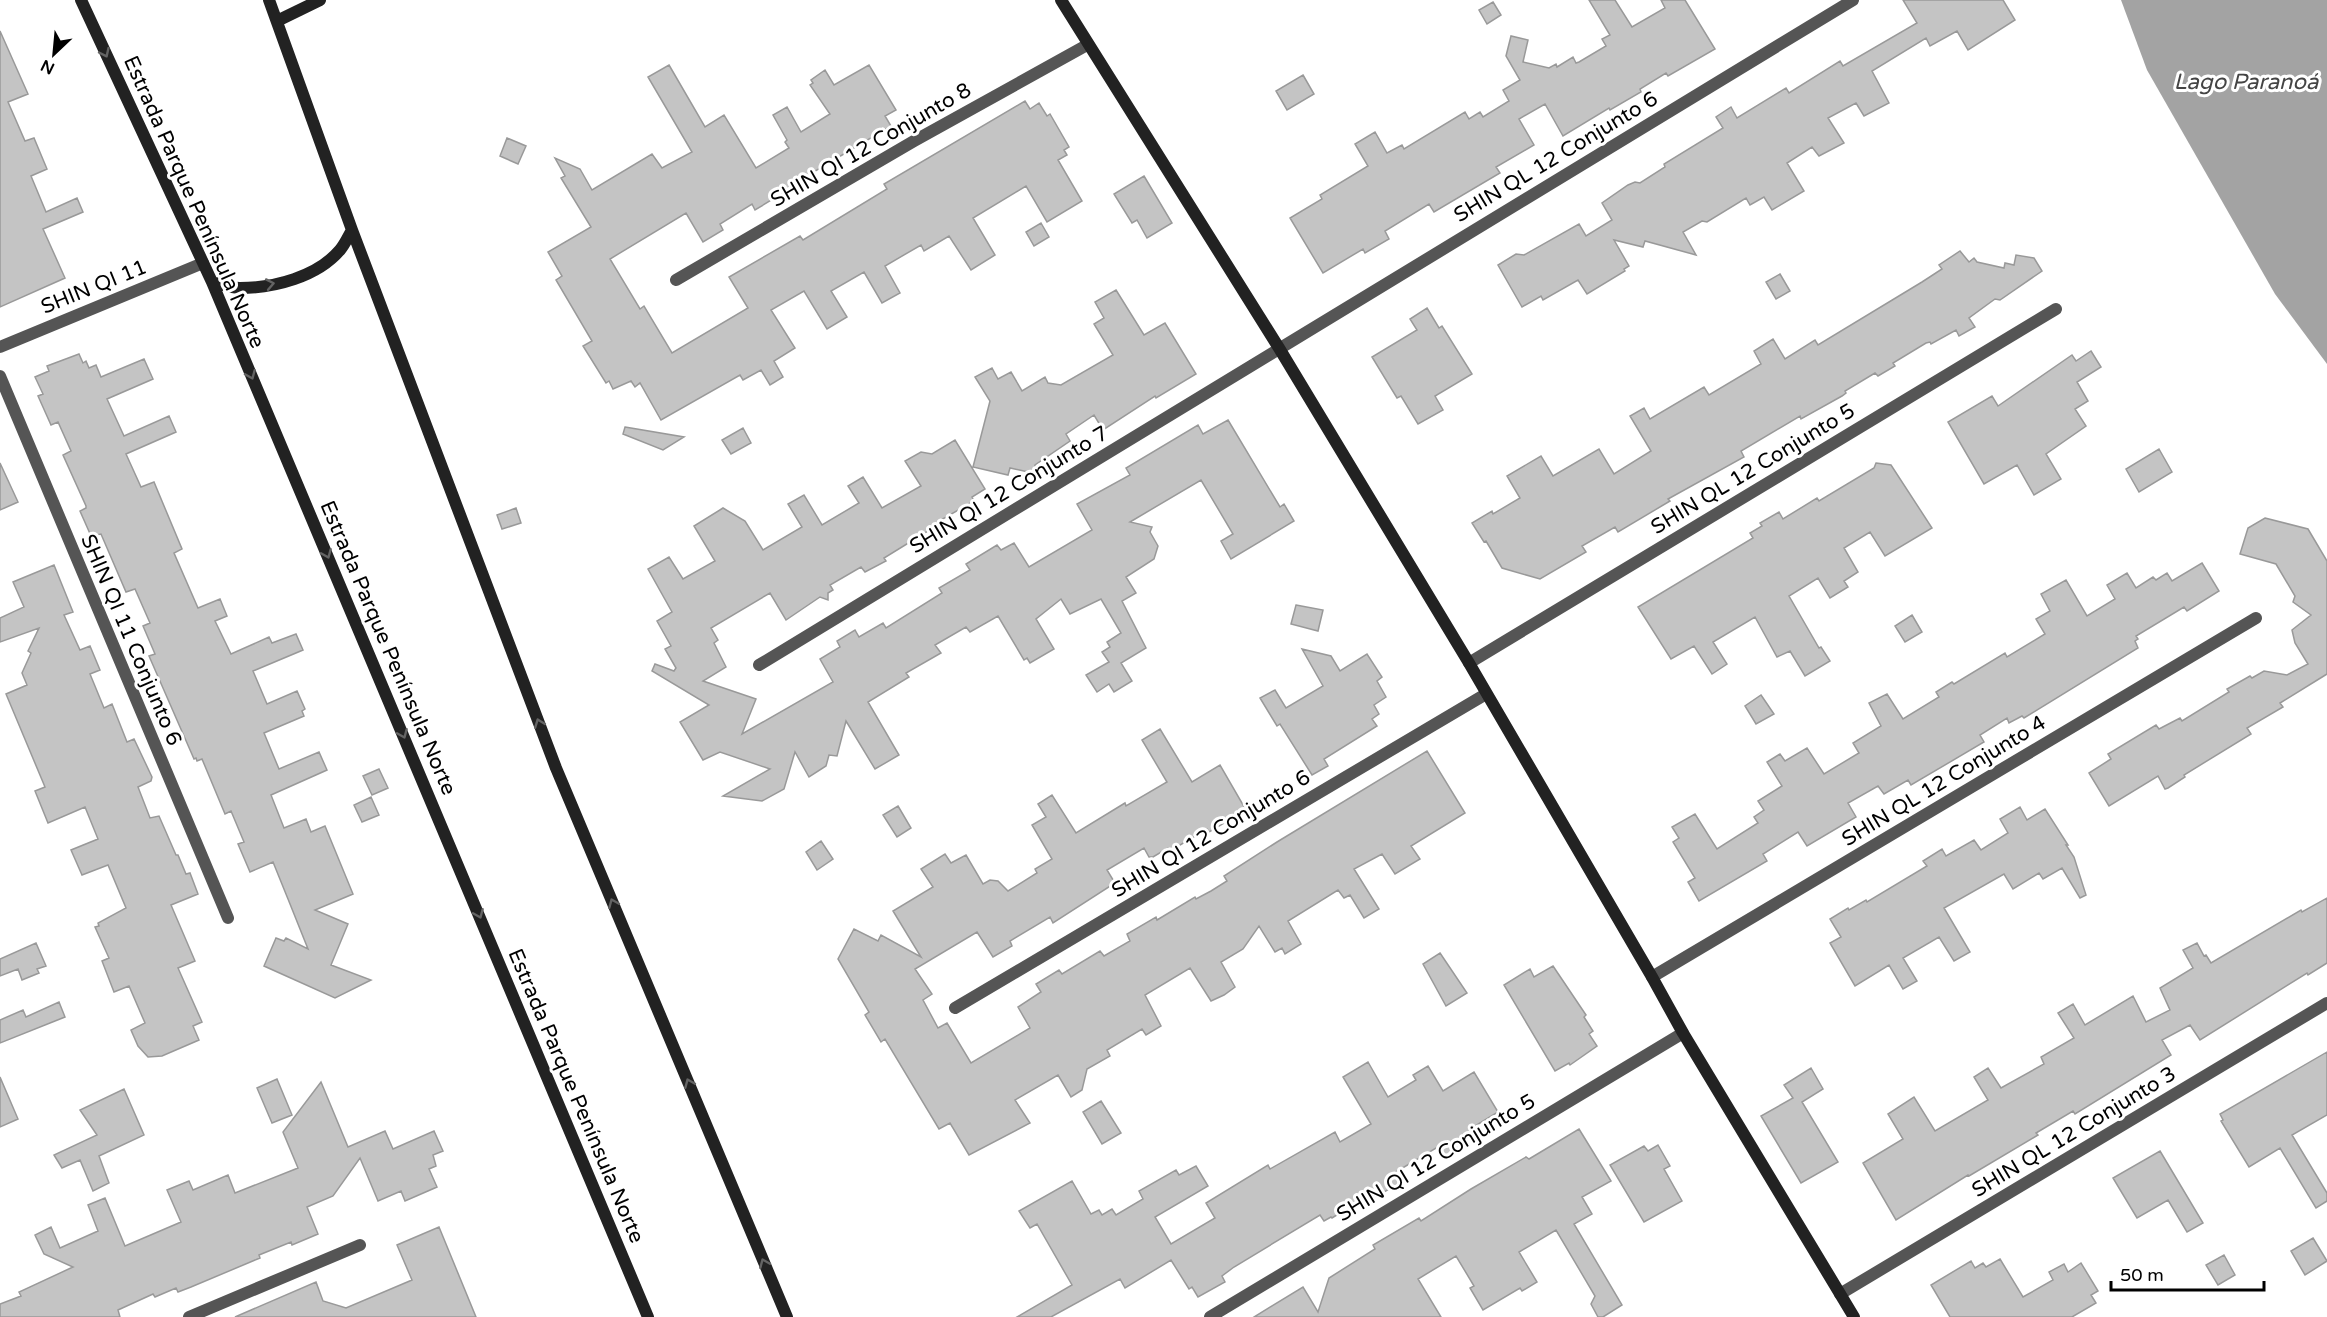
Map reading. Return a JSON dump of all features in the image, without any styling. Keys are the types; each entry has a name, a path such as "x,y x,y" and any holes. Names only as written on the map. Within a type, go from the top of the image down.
{"main road":[{"name":"Estrada Parque Península Norte","path":"81,0 212,282 648,1317"},
{"path":"269,0 352,230 556,768 787,1317"},
{"path":"277,21 320,0"},
{"path":"1061,0 1279,348 1469,663 1683,1032 1854,1317"},
{"path":"212,282 238,288 266,286 293,279 322,266 340,250 352,230"}],"street":[{"name":"SHIN QL 12 Conjunto 6","path":"1279,348 1853,0"},
{"name":"SHIN QI 12 Conjunto 8","path":"676,280 914,141 1088,45"},
{"name":"SHIN QI 11","path":"0,347 203,263"},
{"name":"SHIN QL 12 Conjunto 5","path":"1469,663 2056,309"},
{"name":"SHIN QI 12 Conjunto 7","path":"759,665 1279,348"},
{"name":"SHIN QI 11 Conjunto 6","path":"0,376 228,918"},
{"name":"SHIN QL 12 Conjunto 4","path":"1652,977 2256,618"},
{"name":"SHIN QI 12 Conjunto 6","path":"955,1008 1486,694"},
{"name":"SHIN QL 12 Conjunto 3","path":"1840,1294 2327,1003"},
{"name":"SHIN QI 12 Conjunto 5","path":"1210,1317 1683,1032"},
{"path":"189,1317 360,1245"}],"water":[{"name":"Lago Paranoá","path":"2121,0 2327,0 2327,364 2275,294 2147,70"}],"building":[{"path":"1589,0 1615,0 1632,27 1665,8 1661,0 1685,0 1715,49 1668,76 1666,73 1640,89 1641,92 1563,136 1545,104 1519,119 1534,145 1496,167 1500,173 1434,212 1429,204 1385,231 1389,239 1365,253 1363,249 1323,273 1290,218 1322,199 1320,195 1368,166 1355,144 1375,132 1387,153 1402,145 1404,149 1465,112 1469,119 1480,112 1483,117 1509,101 1503,90 1520,80 1506,56 1511,36 1528,40 1523,62 1549,68 1556,64 1557,67 1573,57 1576,63 1579,62 1606,46 1602,39 1610,35"},
{"path":"1903,0 2003,0 2015,20 1968,50 1957,31 1930,46 1926,38 1872,71 1889,103 1864,116 1856,103 1828,118 1844,143 1819,156 1812,147 1787,163 1804,191 1772,210 1764,197 1750,205 1746,198 1707,222 1702,221 1683,232 1696,255 1645,241 1643,247 1614,240 1629,266 1624,269 1625,271 1587,294 1578,280 1543,300 1541,296 1522,307 1498,265 1516,254 1524,255 1579,224 1586,236 1612,220 1602,203 1628,185 1635,182 1640,183 1665,167 1664,164 1723,128 1716,117 1731,107 1737,118 1786,88 1789,93 1840,61 1843,66 1917,23"},
{"path":"1493,2 1501,15 1487,24 1479,10"},
{"path":"0,31 28,94 8,102 25,141 34,138 47,169 31,176 46,212 77,198 83,212 43,229 65,278 0,307"},
{"path":"669,65 705,127 724,115 756,168 789,148 773,115 787,107 801,132 830,114 810,85 813,83 811,80 825,70 834,85 869,65 896,110 885,116 891,126 795,183 796,185 755,210 752,204 720,224 723,230 703,242 686,213 610,259 640,309 644,306 672,353 748,308 729,277 800,236 803,240 887,189 884,184 1025,101 1030,109 1039,103 1047,116 1050,114 1069,147 1064,150 1067,155 1058,160 1082,201 1047,222 1026,186 973,218 995,255 971,270 949,236 924,251 921,245 885,266 900,293 882,303 864,272 831,291 847,317 827,329 804,291 771,310 795,348 774,361 783,377 770,385 761,370 743,380 740,375 661,420 640,383 635,387 631,381 613,389 609,381 606,383 583,346 592,341 556,280 562,276 548,252 591,227 561,178 565,176 555,158 580,169 592,190 652,154 662,168 692,152 648,77"},
{"path":"1303,75 1314,94 1287,110 1276,91"},
{"path":"507,138 526,146 518,164 500,156"},
{"path":"1144,176 1172,223 1147,238 1137,220 1132,223 1114,194"},
{"path":"1041,223 1049,237 1034,246 1026,232"},
{"path":"1960,251 1969,262 1974,258 1977,262 2004,268 2005,263 2014,265 2016,255 2034,258 2042,271 2000,300 1995,299 1969,318 1975,327 1959,336 1956,330 1931,344 1926,343 1893,363 1895,366 1878,376 1875,373 1845,391 1846,393 1842,396 1801,419 1800,416 1741,451 1744,457 1668,499 1670,501 1618,532 1615,527 1582,546 1586,552 1540,579 1502,568 1472,523 1520,498 1507,476 1541,456 1553,476 1599,449 1614,474 1651,451 1630,416 1644,408 1650,419 1704,387 1709,395 1761,364 1754,351 1773,339 1785,359 1815,340 1818,345 1942,269 1939,265"},
{"path":"1780,274 1790,291 1776,299 1766,282"},
{"path":"1116,290 1144,335 1165,323 1196,374 1156,398 1155,396 1103,430 1094,415 1066,434 1070,441 1035,465 1033,473 1010,468 1008,475 973,467 990,401 975,377 992,368 998,379 1011,372 1022,391 1045,377 1048,383 1061,385 1113,355 1094,324 1104,318 1095,302"},
{"path":"1427,308 1439,328 1442,326 1472,374 1435,396 1443,410 1418,424 1401,396 1397,398 1372,357 1417,330 1410,319"},
{"path":"2091,351 2101,367 2077,382 2088,401 2075,409 2086,426 2046,454 2061,479 2034,495 2017,465 1984,484 1948,422 1992,396 1998,406 2072,355 2076,361"},
{"path":"79,354 83,363 86,361 89,368 96,365 101,377 144,359 153,379 107,399 124,436 169,416 176,432 126,454 141,487 154,482 182,549 174,553 198,608 220,599 227,616 215,621 231,654 269,637 272,643 296,634 303,650 253,671 267,704 297,691 305,709 302,711 304,716 264,733 279,769 319,752 327,770 271,795 284,828 306,819 311,832 325,826 353,894 315,910 348,924 331,965 371,980 335,998 264,966 276,938 284,941 286,938 308,949 288,899 273,862 250,872 238,844 244,842 231,811 225,814 202,759 197,761 196,758 194,759 149,656 155,654 143,626 150,623 135,589 126,592 101,534 91,536 80,511 86,506 63,455 71,451 58,422 51,425 38,396 43,394 35,377 49,371 47,366"},
{"path":"1228,420 1280,507 1284,504 1294,521 1231,559 1221,541 1233,534 1201,480 1130,522 1152,527 1150,532 1158,546 1154,559 1126,577 1136,593 1122,601 1146,648 1121,663 1132,681 1114,692 1109,684 1097,692 1086,675 1109,662 1102,652 1110,647 1107,642 1121,633 1101,599 1070,614 1061,599 1036,619 1054,649 1030,663 1027,658 1024,660 998,616 970,632 966,627 935,645 941,653 906,673 909,677 868,702 899,755 875,769 846,721 837,756 829,755 826,766 809,777 795,752 784,789 762,801 723,796 770,769 720,752 703,760 680,722 709,705 652,671 655,664 674,671 676,668 665,649 671,646 657,621 672,612 648,569 669,557 683,579 715,561 694,526 723,508 745,521 763,550 802,527 788,504 804,495 822,525 859,503 848,486 863,477 882,508 921,486 905,461 921,452 932,454 955,440 985,489 972,497 974,501 934,524 936,526 884,558 886,561 865,572 861,567 830,585 833,590 828,593 828,600 820,597 786,620 770,593 711,628 718,640 714,643 726,667 703,681 756,699 742,734 833,682 820,659 840,647 837,641 855,630 859,637 883,623 886,628 942,593 939,588 970,570 966,564 997,545 1001,550 1014,543 1029,567 1092,530 1077,504 1130,475 1126,468 1198,425 1203,434"},
{"path":"625,427 684,437 663,450 623,434"},
{"path":"743,428 751,443 731,454 722,440"},
{"path":"2159,449 2172,472 2139,492 2126,469"},
{"path":"0,463 18,502 0,510"},
{"path":"1876,463 1891,465 1932,528 1885,556 1870,532 1844,548 1858,572 1844,581 1848,587 1830,598 1818,578 1789,596 1819,648 1821,647 1830,661 1805,676 1790,651 1777,657 1755,617 1713,642 1727,664 1712,674 1694,646 1671,659 1638,607 1753,538 1750,533 1762,526 1760,523 1779,512 1783,519 1817,498 1819,501 1874,468"},
{"path":"516,508 521,523 502,529 497,515"},
{"path":"2265,518 2308,529 2327,561 2327,674 2280,703 2283,707 2247,728 2251,734 2184,775 2185,777 2168,788 2165,789 2158,776 2109,806 2089,773 2111,759 2108,754 2156,725 2159,729 2180,718 2182,721 2229,692 2227,689 2250,676 2252,678 2264,671 2287,675 2308,664 2295,643 2292,630 2311,615 2293,602 2295,596 2276,564 2240,554 2248,528"},
{"path":"2202,563 2219,591 2187,611 2184,607 2136,636 2138,639 2135,641 2138,648 2024,718 2022,716 2009,723 2007,718 1980,735 1984,742 1911,785 1908,780 1884,794 1878,786 1848,803 1856,817 1807,846 1798,832 1763,854 1767,861 1699,901 1688,882 1695,878 1673,842 1679,838 1672,827 1695,814 1717,849 1758,823 1754,817 1764,810 1758,801 1782,786 1767,762 1780,754 1785,761 1807,748 1824,774 1859,753 1853,743 1881,726 1869,703 1887,694 1903,719 1939,697 1936,692 1952,682 1954,684 2005,653 2007,657 2045,634 2036,619 2050,611 2041,594 2066,580 2087,616 2115,599 2107,585 2127,573 2136,588 2153,577 2156,580 2167,573 2172,581"},
{"path":"54,565 73,612 64,615 80,650 90,646 100,670 90,674 104,708 112,704 127,742 134,739 152,777 151,781 138,787 150,818 159,816 186,874 190,873 198,894 171,905 195,961 178,968 202,1022 193,1026 199,1040 162,1056 148,1057 138,1046 131,1030 145,1023 129,986 114,992 102,961 109,958 95,927 99,926 98,923 126,908 108,865 82,875 71,850 98,839 85,807 48,823 35,791 45,787 6,694 27,685 22,673 31,653 28,651 39,628 0,642 0,618 24,607 13,582"},
{"path":"1296,605 1323,610 1318,631 1291,624"},
{"path":"1912,615 1922,632 1905,642 1895,626"},
{"path":"1302,649 1331,656 1340,671 1367,654 1382,677 1377,681 1386,697 1374,705 1379,714 1372,719 1377,726 1324,759 1328,766 1312,775 1280,724 1277,726 1260,698 1275,690 1286,708 1323,686"},
{"path":"1761,695 1774,714 1756,724 1745,706"},
{"path":"1160,729 1192,782 1220,765 1246,810 1170,851 1168,848 1149,857 1144,848 1107,870 1115,883 1053,923 1050,917 1010,941 1012,946 993,957 977,932 915,969 932,994 923,1000 938,1028 947,1023 971,1063 1030,1028 1018,1007 1041,992 1036,984 1059,970 1062,974 1100,951 1104,956 1130,941 1127,934 1156,917 1157,920 1195,897 1196,899 1211,891 1227,881 1224,876 1427,751 1465,813 1411,846 1420,859 1395,874 1382,854 1354,869 1379,909 1364,918 1350,895 1344,898 1338,890 1288,921 1301,944 1285,954 1282,948 1275,952 1259,926 1243,949 1221,962 1235,987 1224,995 1211,1001 1190,968 1145,995 1161,1026 1146,1035 1142,1029 1107,1050 1110,1056 1087,1069 1082,1090 1071,1097 1058,1075 1015,1100 1030,1123 969,1155 950,1123 939,1129 885,1039 881,1042 865,1015 869,1012 838,959 854,929 878,941 881,935 921,957 893,911 933,887 921,869 945,854 951,863 966,855 983,884 990,880 998,881 1008,891 1037,873 1035,869 1052,859 1032,825 1046,817 1038,804 1052,795 1076,833 1125,803 1126,806 1167,782 1142,740"},
{"path":"379,769 388,788 372,795 363,776"},
{"path":"371,797 379,815 362,822 354,805"},
{"path":"898,806 911,828 897,837 883,815"},
{"path":"2020,807 2027,820 2045,809 2074,857 2086,895 2080,898 2062,868 2043,879 2039,873 2013,889 2004,874 1944,908 1970,952 1954,961 1939,937 1903,958 1917,981 1903,989 1889,965 1855,986 1830,943 1841,937 1830,919 1848,908 1849,910 1866,900 1867,902 1927,866 1923,861 1942,849 1946,856 1974,840 1981,850 2008,833 2000,819"},
{"path":"821,841 833,859 817,870 806,852"},
{"path":"2327,898 2327,963 2308,975 2307,973 2200,1040 2190,1025 2162,1040 2171,1055 2075,1114 2073,1111 2036,1133 2038,1135 1896,1220 1863,1163 1903,1139 1888,1114 1914,1097 1935,1131 1988,1100 1974,1077 1988,1068 2001,1088 2044,1064 2041,1057 2074,1038 2058,1013 2073,1004 2085,1025 2133,996 2146,1022 2170,1010 2160,988 2193,968 2183,950 2197,943 2211,963 2301,910 2302,912"},
{"path":"36,943 46,966 37,969 39,973 22,980 18,969 0,976 0,959"},
{"path":"1440,953 1467,993 1446,1006 1423,964"},
{"path":"1553,966 1586,1015 1584,1017 1593,1031 1589,1034 1597,1046 1570,1065 1569,1063 1555,1071 1504,985 1530,969 1534,977"},
{"path":"59,1002 65,1017 0,1043 0,1020 23,1010 26,1017"},
{"path":"2327,1052 2327,1115 2292,1135 2327,1193 2327,1201 2316,1208 2280,1148 2249,1167 2221,1121 2223,1120 2220,1114"},
{"path":"1368,1062 1388,1097 1416,1080 1413,1075 1428,1066 1443,1091 1474,1072 1498,1112 1475,1126 1478,1131 1455,1145 1458,1149 1442,1159 1436,1148 1394,1173 1400,1183 1370,1200 1369,1197 1356,1203 1332,1218 1324,1221 1320,1215 1234,1267 1222,1276 1225,1282 1198,1297 1192,1287 1189,1289 1171,1260 1125,1288 1120,1279 1051,1317 1017,1317 1072,1285 1037,1224 1030,1228 1019,1211 1072,1181 1091,1214 1099,1210 1102,1215 1112,1209 1116,1215 1143,1199 1139,1191 1176,1170 1179,1175 1196,1166 1208,1186 1155,1217 1171,1244 1215,1218 1206,1203 1268,1165 1270,1169 1335,1132 1340,1142 1371,1124 1343,1077"},
{"path":"1811,1068 1823,1089 1802,1102 1838,1162 1801,1183 1761,1116 1793,1098 1784,1085"},
{"path":"0,1077 18,1119 0,1127"},
{"path":"277,1079 292,1115 272,1123 257,1088"},
{"path":"321,1082 348,1147 385,1131 393,1149 434,1131 443,1151 433,1155 436,1166 429,1169 437,1187 405,1201 401,1191 378,1201 360,1158 333,1196 307,1207 318,1234 259,1255 260,1258 178,1292 176,1288 155,1297 153,1294 118,1310 120,1317 0,1317 0,1304 21,1296 19,1292 73,1267 44,1254 35,1235 51,1227 60,1248 98,1231 88,1205 105,1198 125,1246 181,1222 167,1190 189,1181 193,1190 228,1175 235,1193 298,1168 283,1132"},
{"path":"124,1089 144,1135 99,1156 109,1183 93,1191 80,1160 62,1168 54,1155 97,1135 80,1110"},
{"path":"1101,1101 1121,1133 1102,1144 1083,1112"},
{"path":"1579,1129 1611,1181 1582,1197 1592,1214 1574,1224 1622,1305 1603,1317 1598,1317 1591,1304 1595,1296 1556,1230 1519,1252 1537,1282 1522,1291 1520,1288 1483,1310 1470,1288 1474,1286 1456,1256 1418,1279 1441,1317 1254,1317 1303,1287 1318,1312 1329,1278 1375,1249 1373,1245 1419,1218 1421,1221 1471,1189 1526,1157 1529,1159"},
{"path":"1658,1145 1670,1166 1664,1169 1682,1201 1644,1222 1610,1165 1644,1146 1648,1151"},
{"path":"2160,1151 2203,1223 2187,1232 2168,1200 2137,1218 2113,1178"},
{"path":"439,1227 476,1317 235,1317 316,1282 323,1301 346,1308 412,1280 397,1245"},
{"path":"2313,1238 2327,1261 2305,1275 2291,1251"},
{"path":"2224,1255 2235,1275 2218,1285 2206,1265"},
{"path":"2000,1259 2023,1297 2053,1280 2049,1272 2064,1264 2068,1272 2081,1263 2098,1291 2091,1295 2096,1303 2072,1317 1950,1317 1931,1285 1971,1261 1975,1268 1983,1263 1986,1267"}]}
